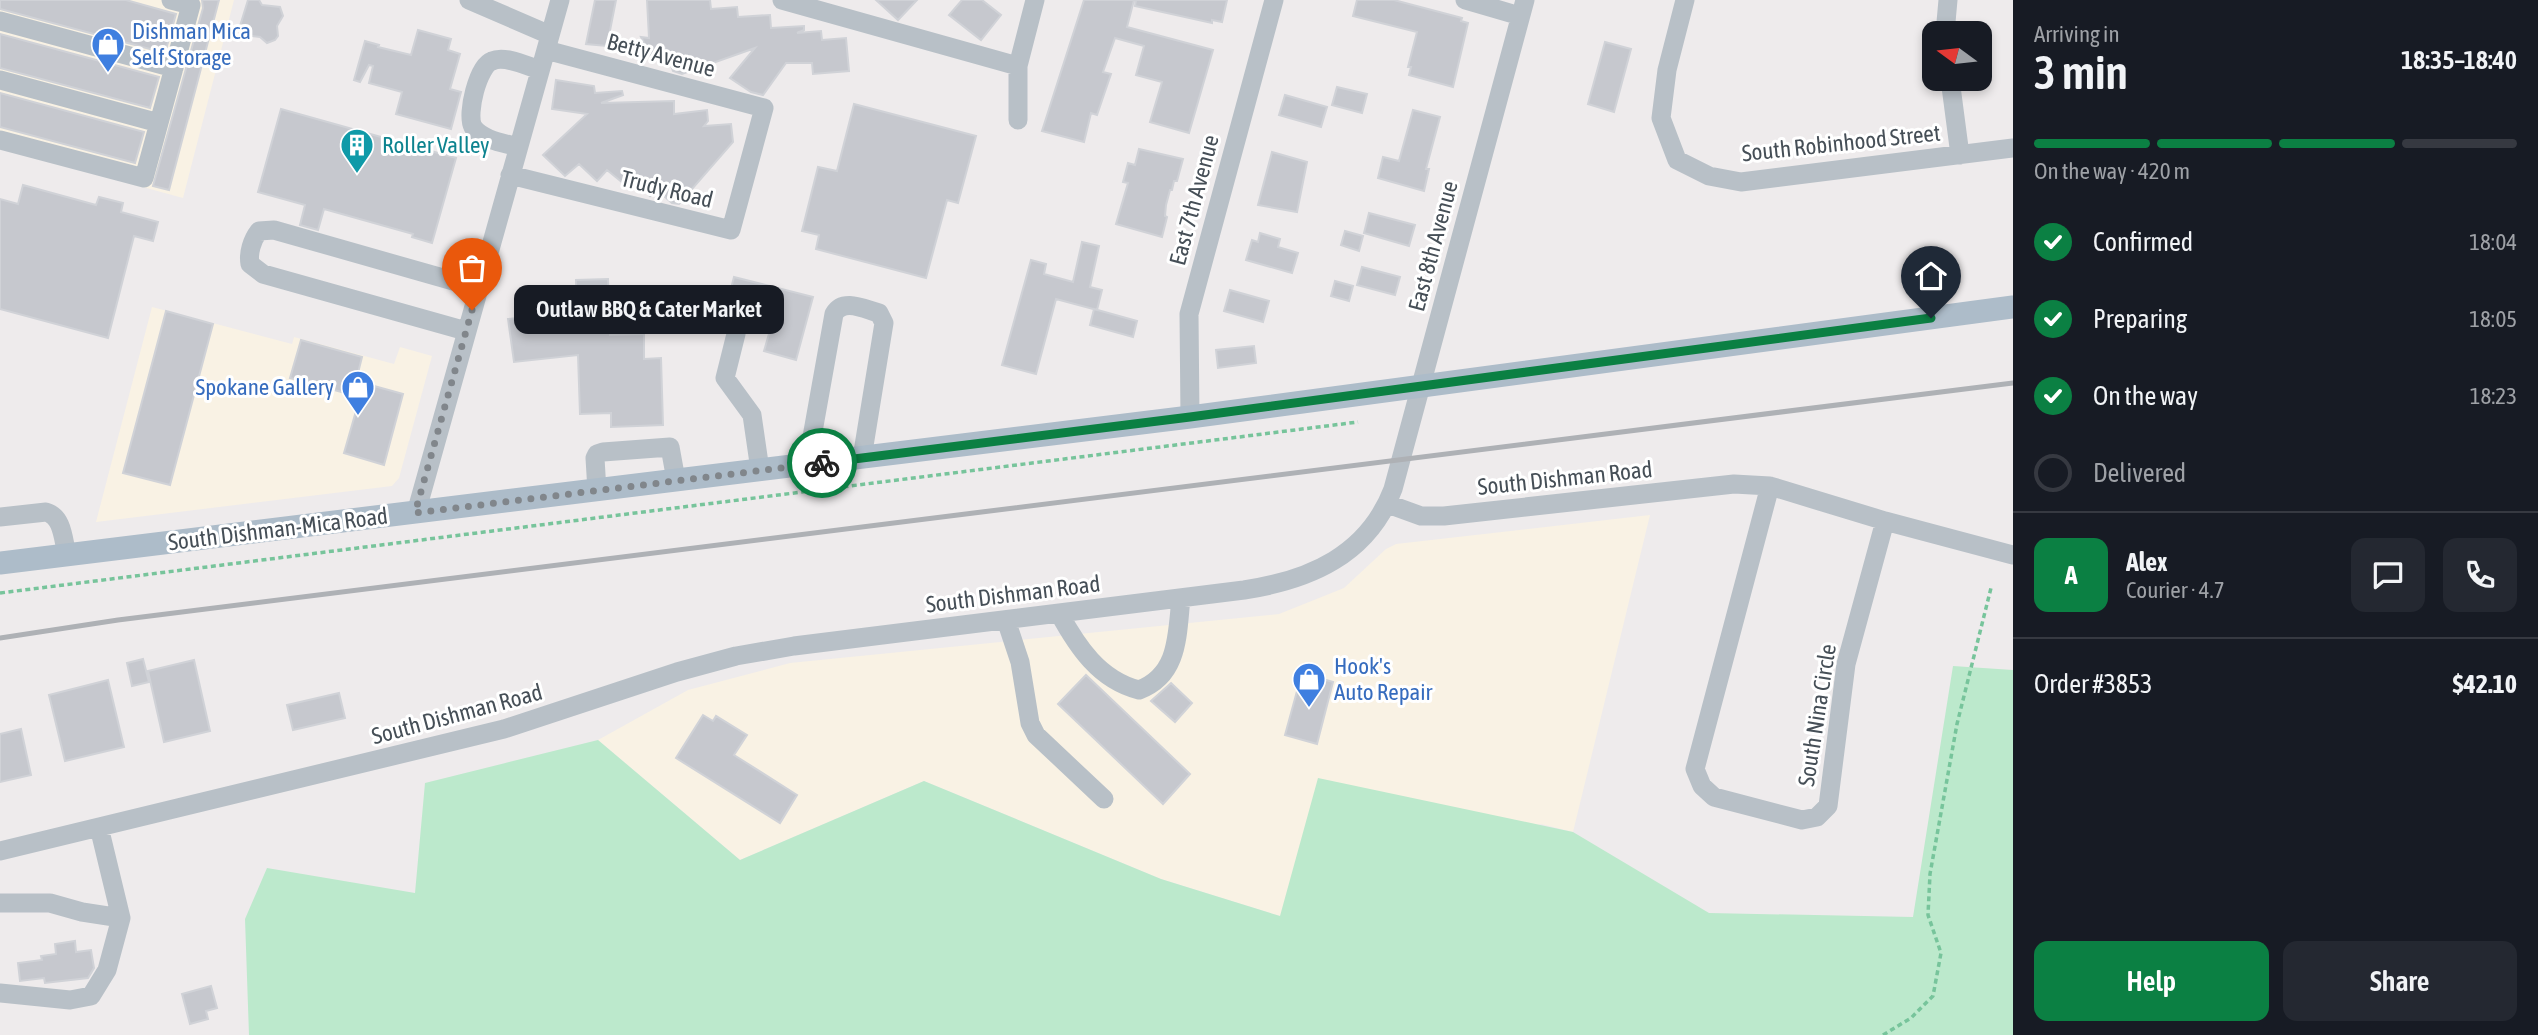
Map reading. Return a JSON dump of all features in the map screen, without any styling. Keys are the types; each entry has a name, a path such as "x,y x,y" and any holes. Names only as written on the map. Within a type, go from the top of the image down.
{"main road":[{"name":"South Dishman-Mica Road","path":"0,563 1190,417 2013,307"}],"street":[{"path":"0,140 145,178 192,3 171,0"},
{"name":"Betty Avenue","path":"469,0 548,42 764,108"},
{"path":"415,513 560,0"},
{"path":"782,0 1018,66"},
{"path":"1018,120 1018,66 1035,0"},
{"name":"East 7th Avenue","path":"1190,417 1189,314 1274,0"},
{"path":"1465,0 1523,8"},
{"name":"South Robinhood Street","path":"1685,0 1667,70 1661,118 1677,160 1709,176 1741,182 2013,148"},
{"path":"1946,21 1948,0"},
{"name":"East 8th Avenue","path":"1388,504 1403,460 1420,386 1523,8"},
{"path":"0,21 174,68"},
{"path":"518,147 487,137 474,128 470,117 471,106 482,71 493,60 502,59 540,70"},
{"path":"0,80 159,123"},
{"path":"1952,91 1960,155"},
{"name":"Trudy Road","path":"510,175 731,230 764,108"},
{"path":"466,331 262,274 250,264 254,237 260,231 274,230 478,288"},
{"path":"807,465 834,314 843,305 879,313 884,323 862,458"},
{"path":"736,334 725,378 752,415 761,470"},
{"path":"597,491 595,458 603,452 670,447 676,480"},
{"name":"South Dishman Road","path":"0,851 504,729 677,671 736,656 794,646 1267,587 1308,575 1348,551 1367,534 1388,504 1421,516 1444,516 1734,484 1770,486 1885,521 2013,555"},
{"name":"South Nina Circle","path":"1770,486 1695,769 1702,786 1714,797 1802,820 1817,817 1828,806 1846,664 1885,521"},
{"path":"0,517 46,512 53,514 58,519 67,555"},
{"path":"1059,613 1075,643 1088,659 1128,687 1139,690 1161,678 1169,666 1176,644 1181,598"},
{"path":"1006,620 1020,662 1030,723 1036,735 1104,799"},
{"path":"0,993 69,1000 91,996 107,970 121,918 99,827"},
{"path":"0,903 50,903 82,912 121,918"}],"path":[{"path":"0,593 1358,422"},
{"path":"1883,1035 1911,1017 1933,996 1941,953 1928,915 1930,874 1957,724 1991,588"}],"shaded area":[{"name":"Dishman Mica Self Storage","path":"0,0 234,0 183,198 0,148"},
{"path":"152,307 292,344 294,337 394,364 400,347 432,356 399,478 392,486 96,522"},
{"path":"1650,515 1573,832 1541,824 1280,916 1161,879 924,781 740,860 598,740 688,690 790,663 1279,614 1344,588 1386,549 1396,544"}],"green space":[{"path":"1953,666 2013,670 2013,1035 249,1035 245,919 267,868 415,893 425,783 598,740 740,860 924,781 1161,879 1280,916 1318,778 1573,832 1709,913 1913,917"}],"building":[{"path":"0,0 126,0 176,14 165,53 0,9"},
{"path":"202,0 219,0 169,190 153,186 203,8"},
{"path":"248,0 259,0 262,5 280,7 283,16 277,26 278,36 275,40 267,43 260,37 242,35 240,26"},
{"path":"595,0 616,0 607,46 586,44"},
{"path":"647,0 710,0 711,9 737,7 738,17 770,15 771,28 804,26 804,30 797,33 821,31 822,40 846,38 849,71 813,74 812,63 786,63 763,95 751,92 730,78 755,48 682,74 673,71 665,48 651,56 641,37 649,38"},
{"path":"876,0 917,0 898,20"},
{"path":"962,0 982,0 1001,15 981,40 949,15"},
{"path":"1084,0 1134,0 1127,27 1213,50 1189,133 1150,122 1162,82 1136,75 1144,46 1115,38 1103,72 1111,74 1097,115 1091,113 1084,142 1042,131"},
{"path":"1136,0 1227,0 1222,22 1212,20 1212,23 1135,6"},
{"path":"1357,0 1394,0 1462,18 1461,21 1468,23 1453,87 1409,75 1411,67 1408,67 1417,32 1353,16"},
{"path":"418,30 451,39 448,50 460,54 450,89 461,92 451,129 396,114 402,92 369,83 373,66 369,65 360,82 354,80 365,41 411,55"},
{"path":"0,34 159,77 150,108 0,68"},
{"path":"1605,42 1631,49 1614,112 1588,104"},
{"path":"556,80 594,86 595,93 622,91 623,95 601,103 674,101 674,114 707,110 708,121 704,126 731,124 733,142 679,204 672,203 656,189 650,196 633,181 628,187 607,170 597,181 579,164 565,176 543,155 587,114 552,109"},
{"path":"1337,87 1367,94 1362,113 1332,105"},
{"path":"0,93 144,132 135,163 0,127"},
{"path":"1285,95 1327,107 1321,127 1279,115"},
{"path":"854,104 976,136 958,203 947,200 926,278 816,249 819,235 802,231 818,167 837,171"},
{"name":"Roller Valley","path":"281,109 456,158 432,243 412,237 413,234 324,209 318,230 300,225 305,205 258,192"},
{"path":"1413,110 1440,117 1426,169 1429,169 1424,191 1378,178 1383,157 1399,161"},
{"path":"1139,149 1183,159 1177,181 1174,181 1170,190 1162,237 1116,224 1128,183 1123,182 1128,163 1135,165"},
{"path":"1272,152 1307,162 1297,212 1258,205"},
{"path":"23,185 96,205 99,197 123,203 121,212 158,222 153,241 134,236 108,338 0,309 0,199 18,204"},
{"path":"1369,213 1415,225 1409,246 1364,233"},
{"path":"1345,231 1363,236 1359,251 1341,245"},
{"path":"1260,233 1280,239 1278,247 1298,253 1292,273 1246,260 1252,240 1258,242"},
{"path":"1082,242 1099,246 1090,287 1102,290 1097,310 1056,299 1036,374 1002,365 1031,260 1046,264 1044,274 1073,282"},
{"path":"1362,267 1400,277 1395,295 1357,285"},
{"path":"734,277 813,297 796,360 764,351 775,313 728,300"},
{"path":"608,279 610,335 644,334 644,359 661,358 663,425 611,427 611,413 580,414 578,355 514,362 508,319 577,312 576,280"},
{"path":"1335,281 1353,286 1349,301 1331,296"},
{"path":"1230,290 1269,301 1263,322 1224,311"},
{"path":"1094,309 1137,321 1133,337 1090,325"},
{"path":"166,311 213,324 170,485 123,473"},
{"path":"301,340 362,357 356,381 403,394 384,465 344,453 360,397 290,378"},
{"path":"1254,346 1256,363 1218,368 1216,350"},
{"path":"143,659 149,682 132,686 127,663"},
{"path":"194,660 210,731 164,742 148,671"},
{"name":"Hook's Auto Repair","path":"1302,673 1333,682 1317,744 1285,735"},
{"path":"1086,675 1190,774 1163,804 1058,704"},
{"path":"108,680 124,747 65,761 49,695"},
{"path":"1171,683 1192,703 1175,722 1151,701"},
{"path":"339,693 345,718 293,730 287,705"},
{"path":"703,715 713,721 716,716 747,735 734,755 797,795 780,823 676,758"},
{"path":"21,729 31,775 0,782 0,734"},
{"path":"75,941 76,952 91,950 94,968 88,978 45,983 44,978 20,981 18,963 42,960 41,956 56,954 55,944"},
{"path":"211,986 217,1008 206,1011 208,1019 190,1024 182,994"}],"railway":[{"path":"0,638 118,620 2013,383"}],"way so far":[{"path":"472,310 415,513 822,463"}],"place":[{"name":"Dishman Mica Self Storage","path":"108,74"},
{"name":"Roller Valley","path":"357,175"},
{"name":"Outlaw BBQ & Cater Market","path":"472,310"},
{"name":"Spokane Gallery","path":"358,417"},
{"name":"Hook's Auto Repair","path":"1309,709"}],"route":[{"path":"822,463 1931,318"}]}
